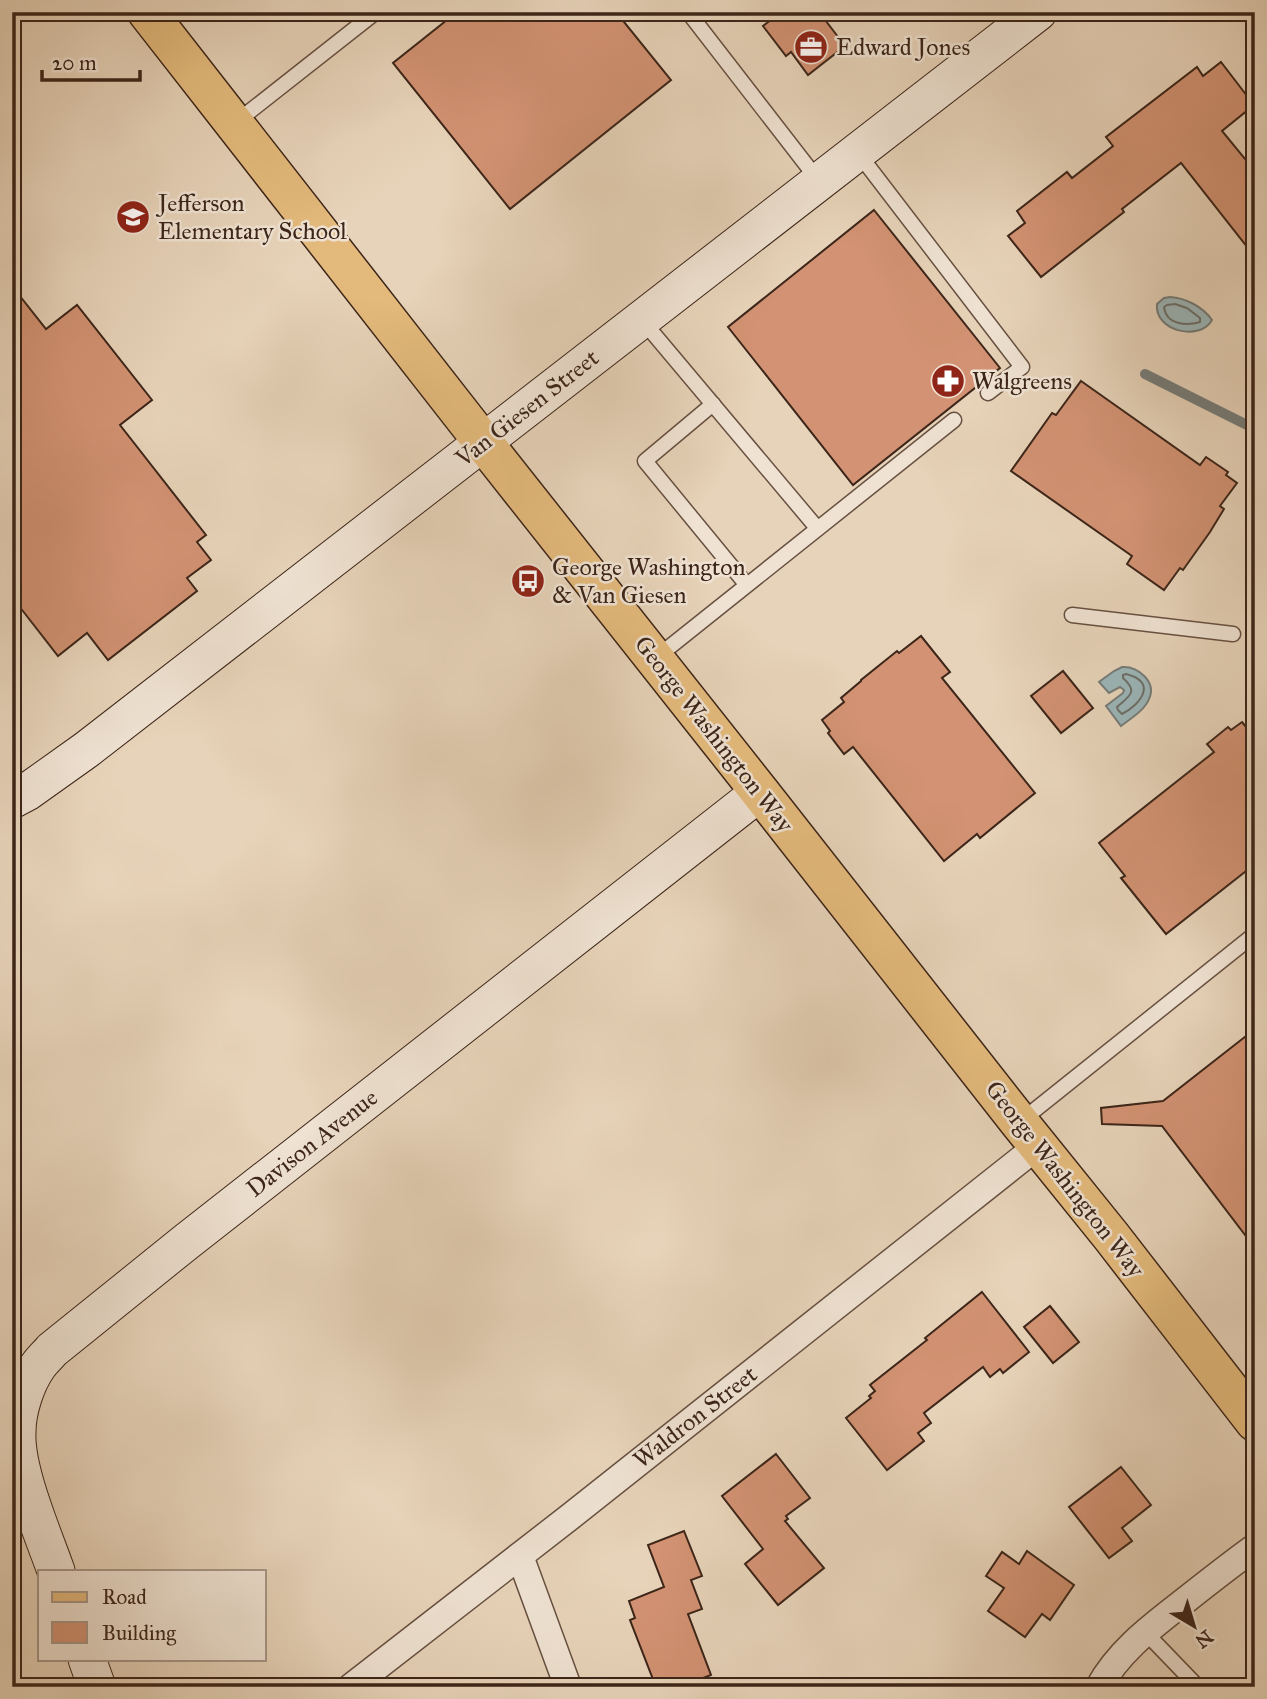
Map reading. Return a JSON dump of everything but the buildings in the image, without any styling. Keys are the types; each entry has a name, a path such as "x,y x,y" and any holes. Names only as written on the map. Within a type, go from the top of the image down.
{"main road":[{"name":"George Washington Way","path":"147,12 1255,1422"}],"street":[{"name":"Van Giesen Street","path":"12,800 86,750 1038,12"},
{"name":"Davison Avenue","path":"56,1570 26,1485 16,1429 30,1381 45,1357 186,1242 760,792"},
{"name":"Waldron Street","path":"351,1687 520,1556 1029,1134"},
{"path":"1099,1687 1125,1650 1145,1632 1255,1547"},
{"path":"520,1556 568,1687"},
{"path":"87,1660 97,1687"}],"lane":[{"path":"234,124 376,12"},
{"path":"688,12 819,182"},
{"path":"857,152 1022,367 988,393"},
{"path":"642,319 817,528"},
{"path":"713,404 645,461 746,584"},
{"path":"654,659 954,420"},
{"path":"1072,615 1233,634"},
{"path":"1029,1134 1255,934"},
{"path":"1145,1632 1198,1687"}],"water":[{"path":"1170,297 1194,304 1212,320 1198,331 1189,332 1170,327 1158,313 1157,304"},
{"path":"1122,667 1140,672 1148,681 1151,693 1144,707 1121,726 1106,706 1124,690 1120,687 1109,693 1099,682"}],"waterway":[{"path":"1145,374 1255,429"}],"place":[{"name":"Edward Jones","path":"811,47"},
{"name":"Jefferson Elementary School","path":"133,217"},
{"name":"Walgreens","path":"948,381"},
{"name":"George Washington & Van Giesen","path":"528,581"}]}
